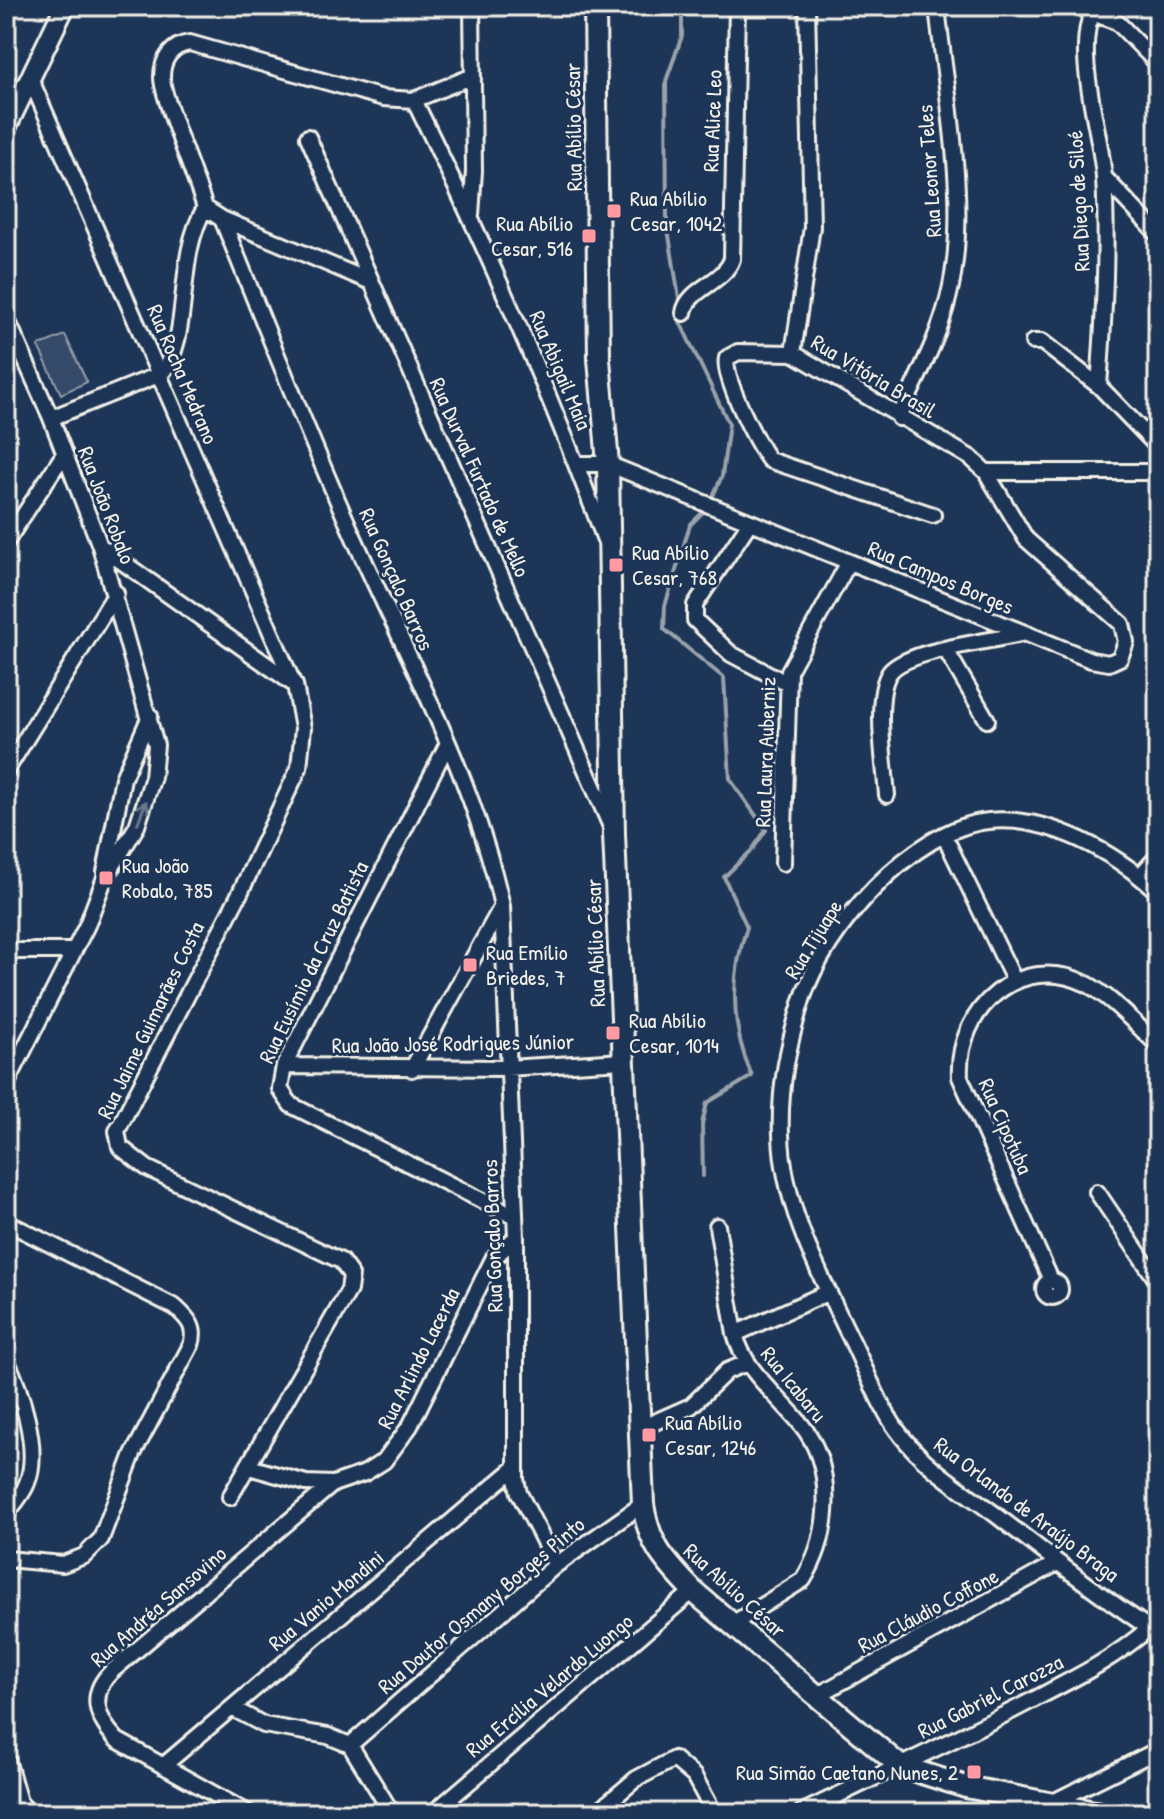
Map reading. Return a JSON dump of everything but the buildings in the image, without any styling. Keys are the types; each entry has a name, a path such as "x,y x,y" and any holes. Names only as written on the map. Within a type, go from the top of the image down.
{"main road":[{"name":"Rua Abílio César","path":"595,6 599,359 608,464 614,834 643,1504 654,1545 693,1591 900,1766"},
{"path":"900,1766 966,1787 1100,1813"}],"street":[{"path":"6,128 65,6"},
{"name":"Rua Abigail Maia","path":"470,215 474,171 472,6"},
{"name":"Rua Alice Leo","path":"684,313 687,302 725,272 732,259 737,6"},
{"path":"793,353 812,227 807,6"},
{"name":"Rua Leonor Teles","path":"899,418 939,328 956,254 959,217 937,6"},
{"name":"Rua Diego de Siloé","path":"1099,386 1105,304 1104,177 1086,41 1092,13 1117,22 1158,64"},
{"path":"369,281 222,219 205,208 162,84 164,62 175,47 190,43 383,98 414,100 473,76"},
{"name":"Rua Rocha Medrano","path":"31,80 295,685"},
{"name":"Rua Abigail Maia","path":"414,100 470,215 577,464 607,545"},
{"name":"Rua Durval Furtado de Mello","path":"308,137 614,834"},
{"path":"1104,177 1158,234"},
{"path":"51,418 161,374 173,357 186,254 195,224 205,208"},
{"name":"Rua Gonçalo Barros","path":"222,219 353,537 448,743 484,834 502,906 516,1237 516,1467 519,1493 556,1565"},
{"name":"Rua João Robalo","path":"6,317 51,418 100,546 150,716 156,757 145,805 104,880 73,951 6,1085"},
{"path":"1033,342 1042,342 1099,386 1158,447"},
{"name":"Rua Vitória Brasil","path":"933,515 769,460 756,439 725,363 727,358 738,352 793,353 971,458 986,472"},
{"path":"6,542 64,454"},
{"name":"Rua Campos Borges","path":"577,464 608,464 1021,634 1091,660 1117,661 1126,642 1122,624 1026,539 986,472"},
{"path":"986,472 1158,472"},
{"path":"750,522 695,605 695,620 731,654 788,684"},
{"path":"100,546 295,685"},
{"name":"Rua Laura Auberniz","path":"783,863 790,666 849,562"},
{"path":"6,771 116,593"},
{"path":"887,795 882,719 886,680 891,670 946,650 1021,634"},
{"path":"946,650 987,720"},
{"name":"Rua Jaime Guimarães Costa","path":"249,1467 349,1290 351,1275 341,1261 147,1168 120,1147 117,1131 240,893 299,768 303,728 295,685"},
{"name":"Rua João Robalo","path":"104,880 110,831 123,778 150,716"},
{"name":"Rua Eusímio da Cruz Batista","path":"448,743 284,1066 280,1089 291,1105 515,1217"},
{"name":"Rua Tijuape","path":"887,1413 829,1292 784,1176 780,1112 790,1039 817,968 861,904 906,860 944,835 989,821 1022,823 1075,838 1140,876 1158,892"},
{"path":"944,835 1014,980 1047,974 1089,986 1158,1045"},
{"path":"1140,876 1158,856"},
{"path":"412,1069 502,906"},
{"path":"6,951 73,951"},
{"name":"Rua Cipotuba","path":"1014,980 984,1004 970,1023 962,1042 960,1077 1051,1280"},
{"name":"Rua João José Rodrigues Júnior","path":"284,1066 507,1068 623,1061"},
{"path":"1097,1192 1158,1282"},
{"path":"6,1222 175,1307 194,1333 191,1345 133,1454 101,1539 84,1556 63,1564 6,1559"},
{"path":"717,1226 735,1334"},
{"name":"Rua Arlindo Lacerda","path":"249,1467 306,1483 333,1484 376,1467 398,1445 460,1332 493,1259 516,1237"},
{"name":"Rua Icabaru","path":"734,1623 803,1580 825,1514 826,1499 817,1450 802,1425 747,1363 735,1334 829,1292"},
{"path":"6,1359 22,1400 30,1464 28,1481 6,1514"},
{"path":"639,1429 691,1406 723,1374 747,1363"},
{"name":"Rua Orlando de Araújo Braga","path":"887,1413 910,1445 940,1475 1156,1632"},
{"path":"230,1497 249,1467"},
{"name":"Rua Vanio Mondini","path":"163,1766 516,1467"},
{"name":"Rua Andréa Sansovino","path":"248,1813 117,1740 103,1725 97,1712 97,1694 103,1680 333,1484"},
{"name":"Rua Doutor Osmany Borges Pinto","path":"350,1745 556,1565 643,1504"},
{"name":"Rua Cláudio Coffone","path":"818,1695 1057,1563"},
{"name":"Rua Ercília Velardo Luongo","path":"433,1813 693,1591"},
{"name":"Rua Gabriel Carozza","path":"801,1813 963,1737 1156,1632"},
{"path":"232,1708 264,1725 328,1736 350,1745 392,1813"},
{"path":"1031,1813 1158,1750"},
{"path":"6,1756 19,1802 29,1813"},
{"path":"596,1813 636,1779 674,1759 694,1776 714,1813"}],"shaded area":[{"path":"65,335 87,382 61,394 38,346"}],"waterway":[{"path":"679,298 667,223 666,81 682,36 682,6"},
{"path":"680,322 729,424 722,476 708,507 690,525 665,606 664,629 724,678 730,779 766,830 752,850 724,877 747,927 741,946 735,1002 740,1040 752,1076 707,1103 702,1124 703,1176"}],"place":[{"name":"Rua Abílio Cesar, 1042","path":"614,211"},
{"name":"Rua Abílio Cesar, 516","path":"589,236"},
{"name":"Rua Abílio Cesar, 768","path":"616,565"},
{"name":"Rua João Robalo, 785","path":"106,878"},
{"name":"Rua Emílio Briedes, 7","path":"470,965"},
{"name":"Rua Abílio Cesar, 1014","path":"613,1033"},
{"name":"Rua Abílio Cesar, 1246","path":"649,1435"},
{"name":"Rua Simão Caetano Nunes, 2","path":"974,1772"}]}
